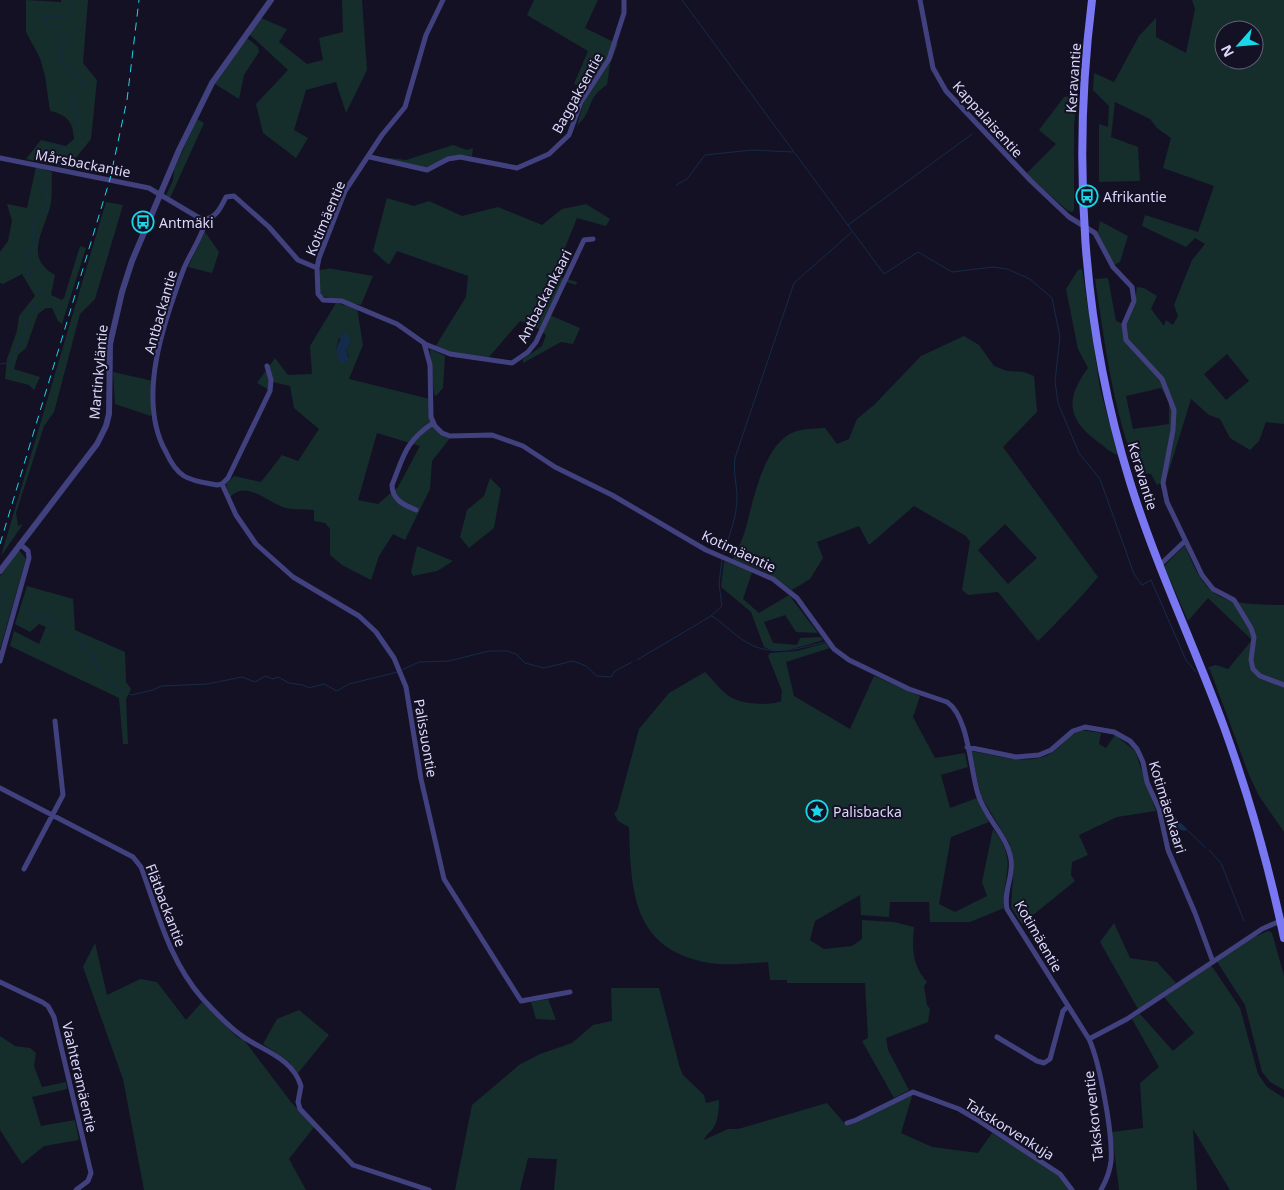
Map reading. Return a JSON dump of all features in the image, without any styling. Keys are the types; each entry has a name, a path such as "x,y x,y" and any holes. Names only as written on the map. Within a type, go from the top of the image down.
{"main road":[{"name":"Keravantie","path":"1092,0 1083,111 1084,225 1095,324 1107,389 1130,480 1158,564 1209,687 1236,760 1258,832 1284,938"}],"street":[{"name":"Martinkyläntie","path":"0,571 96,444 106,426 111,404 109,358 114,323 132,261 212,83 271,0"},
{"name":"Kotimäentie","path":"424,343 397,324 358,307 320,298 318,294 317,268 345,191 370,157 382,135 405,107 426,35 443,0"},
{"name":"Baggaksentie","path":"370,157 427,170 448,159 460,156 517,168 549,154 569,135 581,102 609,59 624,13 624,0"},
{"name":"Kappalaisentie","path":"920,0 933,68 946,91 1031,181 1069,217 1084,225"},
{"name":"Mårsbackantie","path":"0,158 135,184 161,194"},
{"path":"161,194 201,219 206,220 217,212 226,197 234,196 269,227 298,260 317,268"},
{"name":"Antbackantie","path":"206,220 185,266 168,314 157,357 152,411 161,442 176,469 184,476 195,481 222,484"},
{"path":"1084,225 1095,233 1113,267 1132,287 1135,296 1124,324 1126,340 1156,371 1172,401 1173,430 1163,489 1185,541 1202,575 1214,589 1234,600 1251,628 1254,637 1251,660 1253,669 1260,676 1284,685"},
{"name":"Antbackankaari","path":"424,343 450,354 512,363 528,352 536,342 584,240 593,239"},
{"path":"416,510 396,499 392,492 392,485 408,444 416,435 433,423 430,365 424,343"},
{"path":"222,484 228,478 266,402 271,380 267,366"},
{"name":"Kotimäentie","path":"433,423 445,435 492,435 523,446 554,467 612,495 706,550 773,579 797,598 834,649 849,660 874,674 947,702 954,707 982,804 1010,853 1012,870 1006,895 1008,909 1089,1039"},
{"name":"Palissuontie","path":"222,484 236,515 256,544 293,577 359,616 376,632 394,658 406,687 421,779 444,879 522,1001 570,992"},
{"path":"1158,564 1162,563 1185,541"},
{"path":"0,661 29,558 28,551 20,544"},
{"path":"24,869 64,795 55,721"},
{"name":"Kotimäenkaari","path":"967,747 1016,756 1039,755 1051,750 1073,731 1085,727 1114,732 1130,741 1137,749 1143,762 1147,782 1158,809 1168,850 1195,913 1213,962"},
{"name":"Flätbackantie","path":"0,788 128,854 137,861 154,901 169,947 186,976 233,1029 265,1048 292,1069 301,1086 298,1102 300,1110 346,1159 364,1170 429,1190"},
{"path":"1089,1039 1127,1020 1262,928 1280,921"},
{"name":"Vaahteramäentie","path":"0,982 42,1002 51,1010 90,1173 90,1178 76,1190"},
{"path":"997,1036 1037,1061 1044,1063 1050,1059 1063,1011 1068,1006"},
{"name":"Takskorventie","path":"1089,1039 1099,1066 1111,1154 1108,1171 1101,1190"},
{"name":"Takskorvenkuja","path":"846,1123 913,1092 959,1109 976,1119 1060,1174 1072,1190"}],"green space":[{"path":"26,0 61,2 61,0 88,0 83,63 97,80 91,139 75,159 73,169 26,159 41,140 66,146 74,139 68,120 50,111 45,76 40,58 26,32"},
{"path":"342,0 362,0 367,70 346,113 336,82 306,90 294,130 308,138 296,158 263,133 256,104 288,70 249,34 261,18 287,29 279,42 307,64 323,60 319,38 343,32"},
{"path":"534,0 598,0 585,28 618,44 610,64 607,85 595,95 586,115 577,125 584,101 590,91 574,84 588,51 527,15"},
{"path":"1192,0 1284,0 1284,424 1266,422 1259,441 1250,450 1230,438 1220,419 1209,415 1191,399 1166,480 1157,485 1151,474 1138,473 1129,450 1111,378 1095,279 1108,278 1116,321 1125,325 1135,299 1137,287 1144,288 1157,296 1151,309 1164,326 1166,320 1173,325 1178,316 1174,305 1192,260 1205,244 1195,238 1186,247 1142,226 1145,215 1198,232 1214,186 1163,168 1171,138 1157,128 1150,119 1115,102 1111,137 1138,147 1140,181 1099,182 1099,124 1108,127 1109,106 1093,90 1094,73 1114,82 1139,36 1156,18 1156,37 1186,53 1195,9","holes":["1227,354 1249,381 1226,400 1204,374","1161,388 1169,401 1169,424 1133,429 1126,396"]},
{"path":"247,38 258,47 259,52 244,75 239,99 215,84"},
{"path":"1077,95 1074,126 1074,210 1072,212 1067,210 1026,174 1056,144 1039,130 1064,97"},
{"path":"197,119 204,123 170,198 166,195 173,181 174,170"},
{"path":"453,145 467,150 473,148 472,156 459,155 425,168 373,156 406,160"},
{"path":"36,167 52,172 51,203 38,244 40,261 55,275 51,295 62,300 64,298 80,246 86,248 62,324 58,321 52,308 46,308 38,314 26,348 18,355 14,369 40,377 34,390 29,385 5,379 7,359 17,331 19,316 35,296 22,274 3,284 0,283 0,252 8,241 12,221 7,204 27,208"},
{"path":"387,198 414,206 429,201 462,216 498,207 542,225 562,209 586,204 610,219 606,226 577,218 554,275 577,282 576,285 563,281 547,314 580,328 573,344 561,342 523,363 523,359 542,346 546,335 539,329 520,321 489,357 451,353 435,347 466,297 468,276 397,251 389,265 373,251"},
{"path":"106,202 123,205 95,299 80,314 54,412 44,426 16,513 18,526 23,524 1,556"},
{"path":"1100,221 1128,236 1120,262 1114,265 1098,233"},
{"path":"205,232 219,252 212,273 188,267"},
{"path":"327,268 373,276 361,305 322,296 319,293 319,270"},
{"path":"1082,269 1100,388 1118,455 1108,450 1080,425 1075,417 1073,408 1076,389 1088,368 1078,349 1066,289 1078,270"},
{"path":"336,303 357,308 363,345 349,379 430,399 435,428 450,438 432,461 430,489 405,540 393,534 379,556 371,580 342,565 330,555 330,529 325,523 314,521 314,510 286,508 250,491 243,490 230,497 226,484 234,476 261,482 282,455 298,461 319,429 294,408 290,386 273,382 269,390 257,383 275,358 288,375 312,374 310,346","holes":["339,338 350,343 346,350 349,357 336,350","377,433 420,446 398,487 378,504 358,500"]},
{"path":"964,336 979,345 994,366 1007,371 1024,372 1034,376 1037,412 1003,447 1098,577 1038,641 998,592 968,595 962,590 970,542 966,536 914,506 869,545 859,526 817,542 823,558 810,579 792,590 768,573 733,559 744,535 759,479 771,454 779,443 788,435 801,430 825,428 837,444 849,439 857,419 874,405 921,356","holes":["1005,524 1037,558 1008,584 978,550"]},
{"path":"430,349 445,356 443,388 436,396 434,394"},
{"path":"113,372 153,381 151,416 115,404"},
{"path":"490,478 501,489 494,528 469,548 460,537 467,510 484,496"},
{"path":"1185,545 1201,579 1210,590 1221,597 1247,604 1284,605 1284,832 1259,796 1249,775 1209,667 1216,665 1228,669 1252,640 1208,598 1188,621 1164,566"},
{"path":"417,546 453,561 437,571 413,576 411,572"},
{"path":"19,550 26,559 0,649 0,576"},
{"path":"724,561 752,572 743,599 759,613 789,595 818,633 796,632 785,615 764,622 773,643 797,645 800,638 821,637 823,640 785,650 764,647 751,612 721,587"},
{"path":"27,586 73,599 75,630 125,652 126,682 131,689 126,699 128,744 123,744 119,698 10,646 14,631 39,644 46,627 39,624 30,632 15,624"},
{"path":"826,643 830,648 786,662 794,696 850,729 874,676 920,696 913,717 935,758 965,753 968,767 941,775 950,808 977,798 989,822 951,837 939,904 955,912 987,896 982,882 993,829 1001,840 1007,859 1008,868 1004,908 970,922 930,922 929,902 890,902 889,917 861,915 860,895 815,921 810,940 824,949 852,946 862,939 862,920 894,922 914,927 914,956 918,969 927,982 924,986 927,1005 930,1009 928,1022 886,1038 888,1050 909,1090 894,1098 862,1041 868,1038 865,983 787,983 787,980 770,980 768,962 710,963 684,956 665,945 651,931 641,914 635,895 629,827 618,821 614,813 617,811 639,729 669,693 705,672 722,691 734,699 758,704 777,703 781,701 782,691 768,656 770,653 797,651"},
{"path":"1081,730 1101,733 1099,744 1106,748 1115,735 1135,751 1156,811 1117,817 1079,835 1088,855 1072,862 1071,875 1075,881 1022,924 1011,907 1014,860 1009,843 981,796 971,751 1010,758 1031,759 1050,754 1072,735"},
{"path":"1114,923 1130,958 1157,962 1176,983 1138,1009 1100,942"},
{"path":"1268,931 1272,933 1284,976 1284,1090 1270,1082 1262,1072 1245,1005 1216,960 1247,940"},
{"path":"95,943 107,995 140,979 157,982 186,1020 202,1002 237,1037 244,1040 291,1102 314,1127 289,1159 306,1190 144,1190 123,1079 83,967"},
{"path":"1211,965 1240,1008 1258,1074 1267,1087 1284,1098 1284,1190 1230,1190 1193,1129 1197,1190 1119,1190 1112,1132 1143,1128 1140,1083 1159,1067 1132,1019 1140,1014 1173,1051 1194,1033 1164,997"},
{"path":"611,988 659,988 683,1075 704,1095 706,1103 719,1100 716,1124 704,1140 728,1129 738,1129 827,1103 845,1124 913,1093 901,1133 932,1147 978,1153 992,1133 1059,1175 1069,1190 554,1190 557,1159 528,1158 520,1190 455,1190 472,1105 519,1065 540,1054 572,1043 593,1025 612,1021"},
{"path":"548,999 556,1020 536,1019 531,1002"},
{"path":"299,1010 329,1035 298,1073 289,1062 263,1044 277,1019"},
{"path":"0,1036 15,1046 30,1048 36,1053 34,1066 42,1087 66,1082 67,1089 32,1097 41,1126 75,1120 79,1140 44,1146 22,1164 0,1130"}],"water":[{"path":"343,332 349,335 350,343 346,350 349,360 340,364 336,350"},
{"path":"1172,814 1187,829 1186,831 1176,828 1172,824 1169,815"}],"waterway":[{"path":"37,163 38,156 44,150 54,145 69,151 80,140 79,120 69,98 75,94 79,97 86,90 81,81 69,71 62,61 60,53 65,48 66,40 44,20 52,16 67,16 73,0"},
{"path":"682,0 884,274 918,252 952,272 993,267 1007,269 1030,279 1052,298 1060,337 1055,381 1058,403 1079,453 1100,479 1134,574 1142,585 1151,580 1186,660 1196,672"},
{"path":"848,225 972,134"},
{"path":"676,185 687,179 705,155 752,150 793,152"},
{"path":"0,364 13,362 18,343 26,331 26,321 35,309 34,304 44,294 28,277 30,262 24,254 33,249 35,240 32,224 45,208 46,189 37,167"},
{"path":"724,553 737,505 735,458 794,283 852,232"},
{"path":"637,660 711,616 722,606 719,584 722,559"},
{"path":"0,591 8,601 13,602"},
{"path":"20,606 30,612 35,622 44,616 69,634 81,637 83,647 94,655 97,667 113,685 131,695 153,690 161,686 207,684 242,677 255,682 265,676 273,679 278,677 289,683 309,688 324,684 337,691 349,684 398,672"},
{"path":"712,616 743,640 763,649 794,649 825,642"},
{"path":"402,670 419,662 449,661 489,651 507,651 516,654 525,663 544,668 573,661 586,666 597,676 611,677 615,671 632,662"},
{"path":"1208,669 1215,666 1226,672"},
{"path":"1187,830 1205,847"},
{"path":"1209,850 1221,863 1244,921"}],"railway":[{"path":"0,544 110,179 127,100 139,0"}],"place":[{"name":"Afrikantie","path":"1087,196"},
{"name":"Antmäki","path":"143,222"},
{"name":"Palisbacka","path":"817,811"}]}
